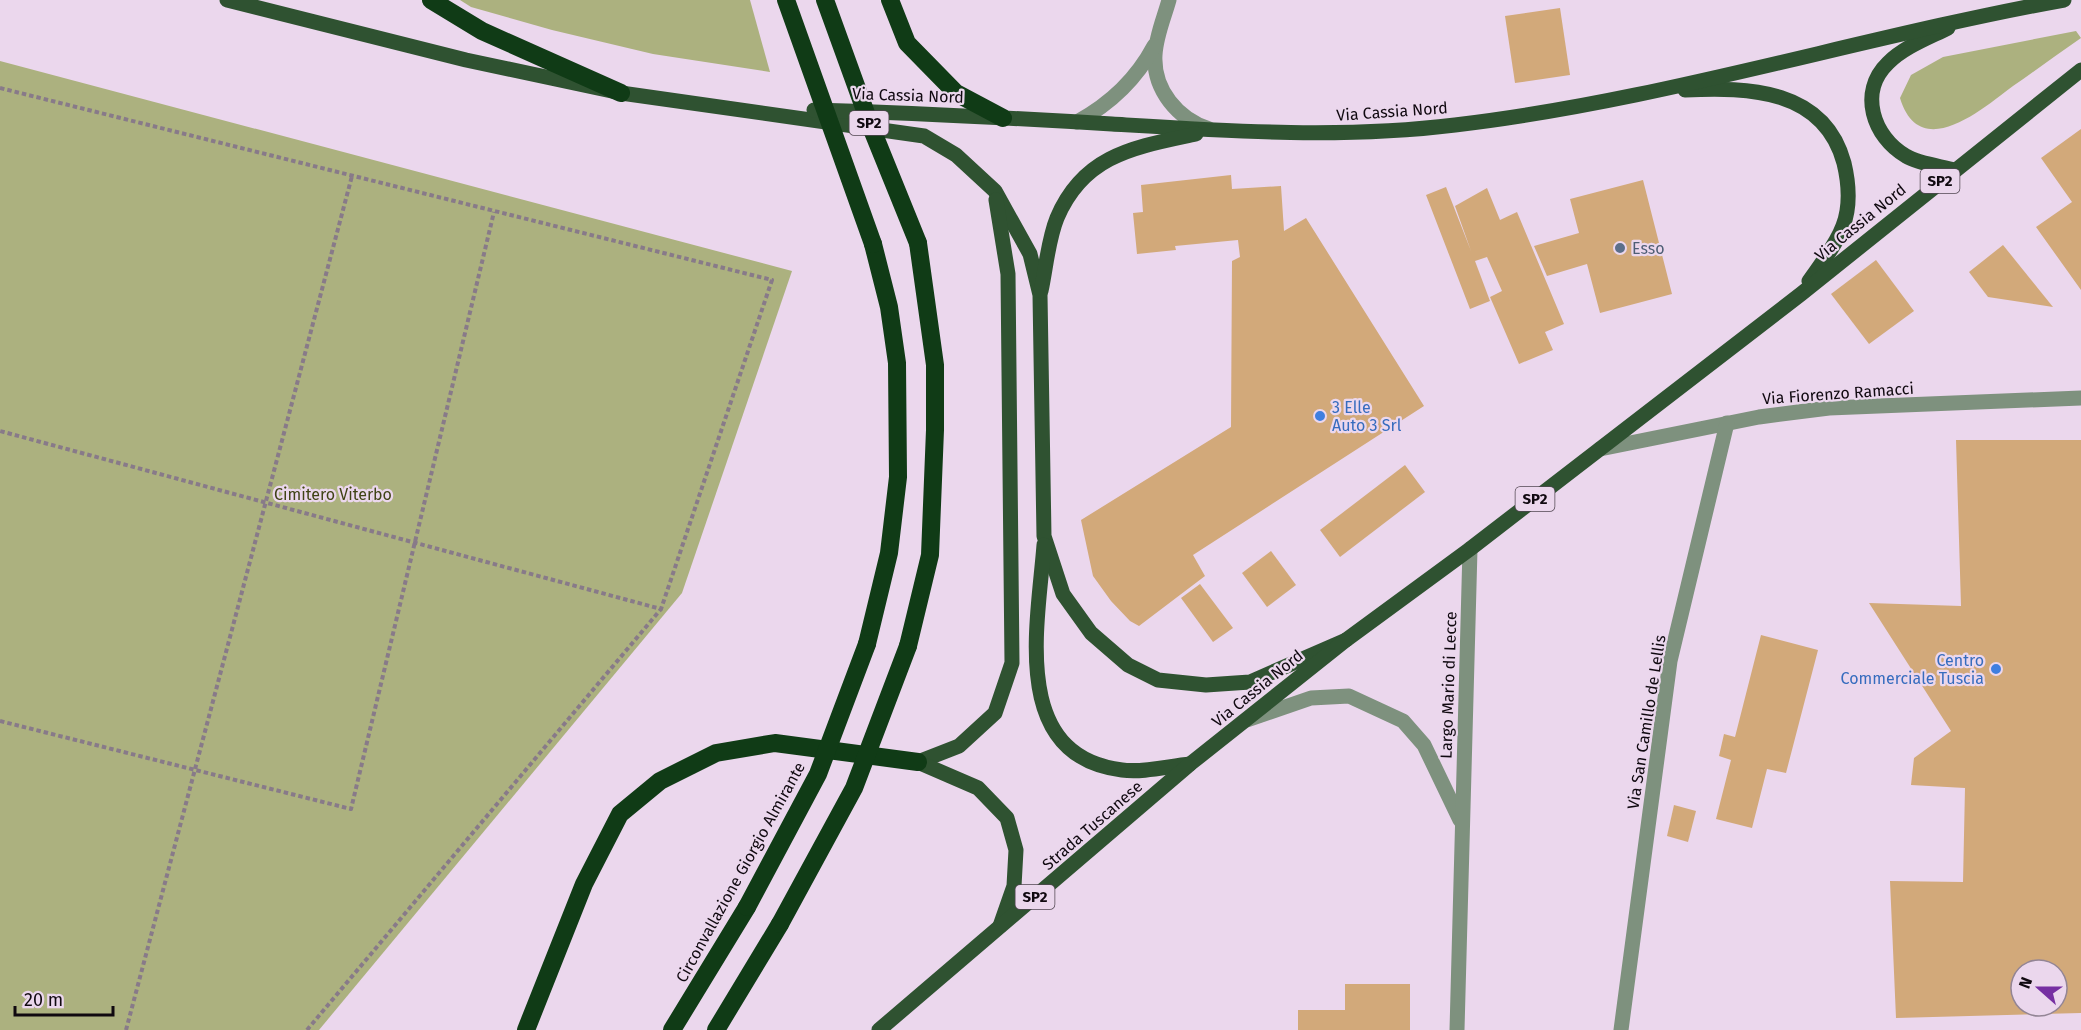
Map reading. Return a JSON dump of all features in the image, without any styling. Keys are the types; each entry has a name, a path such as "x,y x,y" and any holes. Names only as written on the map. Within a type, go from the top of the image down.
{"highway":[{"path":"431,0 482,31 621,93"},
{"name":"Circonvallazione Giorgio Almirante","path":"672,1030 747,907 818,774 867,644 890,553 898,477 897,363 889,307 873,244 786,0"},
{"name":"SP2","path":"716,1030 780,924 854,788 908,646 930,555 935,430 934,365 918,243 871,127 825,0"},
{"path":"890,0 907,43 956,93 1003,118"},
{"path":"525,1030 584,884 620,814 660,781 716,753 775,743 918,762"}],"main road":[{"name":"Via Cassia Nord","path":"227,0 466,60 621,93 924,136 956,155 995,191 1030,254 1040,295 1044,536 1063,594 1091,633 1128,665 1158,680 1206,685 1250,682 1346,640"},
{"name":"Via Cassia Nord","path":"710,106 1003,118 1214,130 1338,133 1455,125 1646,92 1969,17 2064,0"},
{"path":"1955,170 1908,158 1896,150 1876,125 1870,108 1872,91 1886,64 1908,48 1969,17"},
{"name":"Via Cassia Nord","path":"1190,764 1346,640 1470,549 1801,294 2081,70"},
{"path":"1646,92 1743,89 1774,94 1803,107 1828,129 1840,151 1850,186 1843,226 1801,294"},
{"path":"1040,295 1056,219 1073,190 1096,167 1116,154 1214,130"},
{"path":"918,762 959,746 995,713 1012,663 1008,274 995,191"},
{"path":"1044,536 1035,631 1040,701 1055,736 1084,761 1123,771 1190,764"},
{"path":"918,762 978,788 1007,818 1016,850 1014,886 1000,928"},
{"name":"Strada Tuscanese","path":"879,1030 1190,764"}],"street":[{"path":"1169,0 1158,38 1155,64 1162,89 1171,104 1183,116 1197,125 1214,130"},
{"path":"1077,122 1111,100 1126,86 1144,64 1158,38"},
{"name":"Via Fiorenzo Ramacci","path":"1600,449 1727,423 1829,408 2081,398"},
{"name":"Via San Camillo de Lellis","path":"1621,1030 1670,661 1727,423"},
{"name":"Largo Mario di Lecce","path":"1457,1030 1470,549"},
{"name":"Largo Mario di Lecce","path":"1247,720 1311,698 1349,696 1403,721 1424,745 1462,823"}],"path":[{"path":"0,88 772,280 661,609 307,1030"},
{"path":"126,1030 352,176"},
{"path":"0,721 351,809 494,212"},
{"path":"0,431 661,609"}],"green space":[{"path":"460,0 750,0 770,72 653,54 552,30 471,7"},
{"path":"2076,31 2081,38 1985,107 1952,125 1936,129 1922,127 1909,117 1900,98 1911,75 1943,57"},
{"name":"Cimitero Viterbo","path":"0,61 792,271 682,593 319,1030 0,1030"}],"building":[{"path":"1560,8 1570,75 1515,83 1505,16"},
{"path":"2081,129 2081,290 2036,227 2072,202 2041,158"},
{"name":"3 Elle Auto 3 Srl","path":"1231,175 1232,189 1281,186 1284,231 1306,218 1424,406 1193,555 1205,576 1139,626 1130,621 1111,601 1093,576 1081,520 1231,427 1232,261 1240,257 1238,240 1175,246 1176,250 1137,254 1133,213 1143,212 1141,185"},
{"path":"1643,180 1672,294 1600,313 1587,264 1547,276 1534,246 1579,233 1570,199"},
{"path":"1446,187 1471,251 1455,206 1487,188 1500,220 1517,212 1564,324 1545,332 1553,350 1519,364 1490,297 1502,291 1487,257 1475,261 1490,301 1470,309 1426,195"},
{"path":"2003,245 2053,307 1988,297 1969,272"},
{"path":"1876,260 1914,311 1869,344 1831,294"},
{"name":"Centro Commerciale Tuscia","path":"1956,440 2081,440 2081,1013 2069,1013 2069,958 2009,958 2009,1015 1896,1018 1890,881 1963,882 1965,788 1911,785 1914,758 1951,731 1869,603 1961,606"},
{"path":"1405,465 1425,492 1340,557 1320,530"},
{"path":"1271,551 1296,585 1267,607 1242,573"},
{"path":"1200,584 1233,628 1213,642 1181,598"},
{"path":"1761,635 1818,650 1786,773 1767,769 1752,828 1716,819 1731,760 1719,756 1724,734 1735,737"},
{"path":"1674,805 1696,811 1688,842 1667,836"},
{"path":"1345,984 1410,984 1410,1030 1298,1030 1298,1010 1345,1010"}],"place":[{"name":"Esso","path":"1620,248"},
{"name":"3 Elle Auto 3 Srl","path":"1320,416"},
{"name":"Centro Commerciale Tuscia","path":"1996,669"}]}
